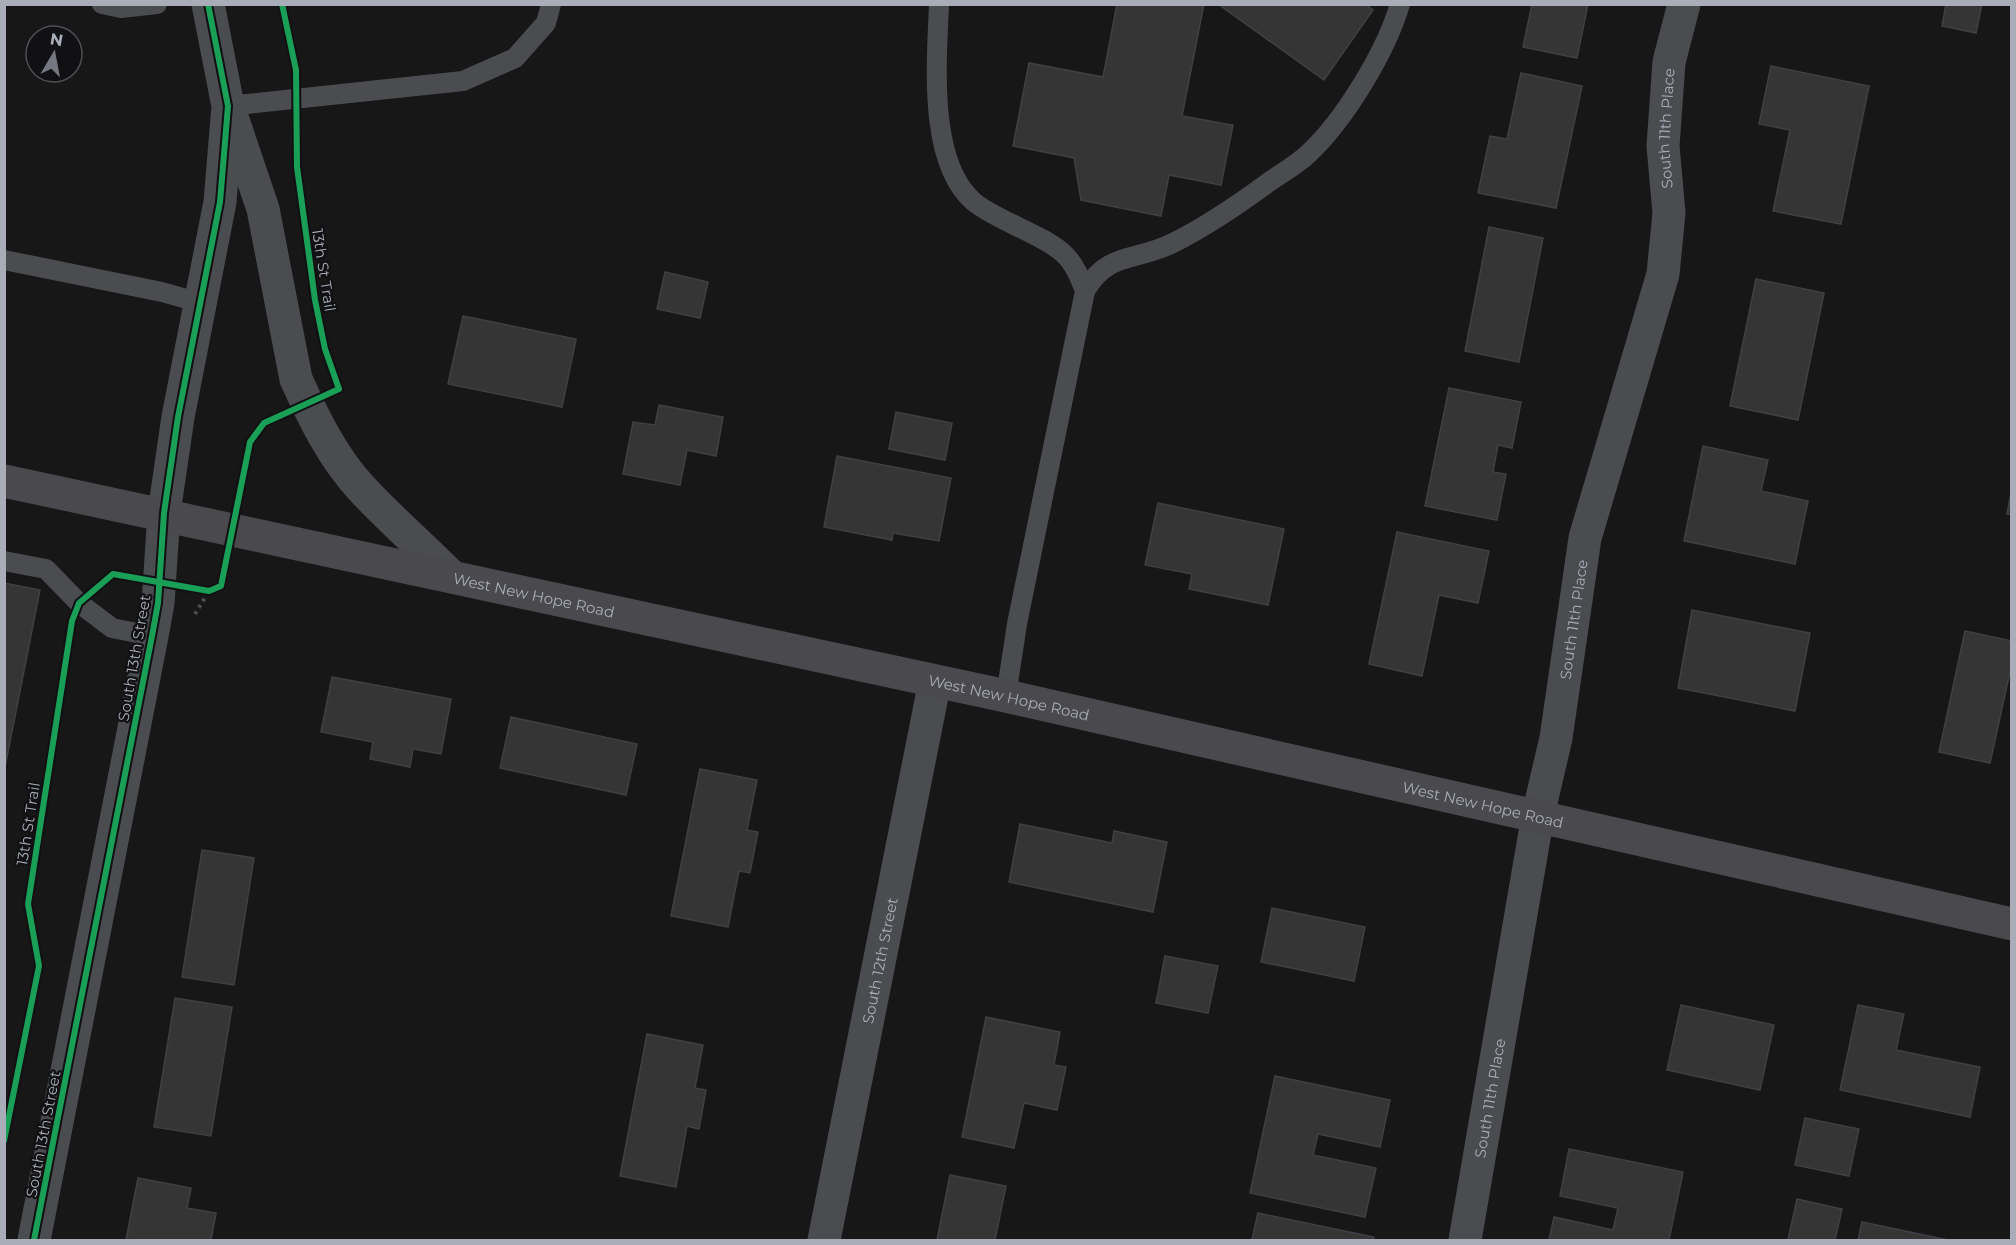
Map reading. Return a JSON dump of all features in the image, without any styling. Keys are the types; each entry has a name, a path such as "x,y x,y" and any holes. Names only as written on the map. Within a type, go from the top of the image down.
{"main road":[{"name":"West New Hope Road","path":"4,481 164,513 1006,696 2012,924"}],"street":[{"name":"South 13th Street","path":"34,1240 152,636 164,513 178,417 220,202 228,106 208,4"},
{"name":"South 11th Place","path":"1466,1240 1538,815 1556,738 1585,538 1663,274 1669,213 1663,146 1669,62 1684,4"},
{"path":"228,106 263,209 296,379 307,405 320,429 361,488 452,576"},
{"name":"South 12th Street","path":"824,1240 935,681"}],"lane":[{"path":"102,4 121,8 157,4"},
{"path":"228,106 463,81 515,58 546,23 551,4"},
{"path":"939,4 936,87 940,133 956,177 974,202 1064,254 1077,271 1085,291"},
{"path":"1006,696 1017,624 1085,291 1095,273 1110,263 1147,255 1174,243 1228,212 1307,155 1355,98 1395,22 1400,4"},
{"path":"4,260 162,292 201,303"},
{"path":"4,561 46,569 79,603 112,628 152,636"}],"path":[{"path":"159,582 209,591 215,589"}],"building":[{"path":"1117,4 1204,4 1182,116 1233,125 1221,185 1169,175 1161,216 1081,200 1074,158 1013,146 1029,63 1103,77"},
{"path":"1218,4 1365,4 1373,10 1324,80"},
{"path":"1532,4 1588,4 1577,58 1523,47"},
{"path":"1946,4 1982,4 1976,33 1942,26"},
{"path":"1771,66 1869,86 1841,224 1773,211 1790,130 1759,124"},
{"path":"1521,73 1582,86 1556,208 1478,193 1490,136 1507,139"},
{"path":"1489,227 1543,238 1519,362 1465,351"},
{"path":"665,272 708,282 700,318 657,309"},
{"path":"1756,279 1824,293 1798,420 1730,406"},
{"path":"463,316 576,339 562,407 448,384"},
{"path":"1449,388 1521,402 1512,448 1498,445 1493,472 1506,474 1497,520 1425,506"},
{"path":"659,405 723,417 716,456 687,450 680,485 623,474 633,422 655,425"},
{"path":"896,412 952,423 945,460 889,449"},
{"path":"1703,446 1768,460 1761,491 1808,501 1795,564 1684,541"},
{"path":"837,456 951,478 939,541 893,533 892,540 824,527"},
{"path":"2012,487 2012,515 2007,514"},
{"path":"1158,503 1284,529 1268,605 1189,589 1192,574 1145,565"},
{"path":"1397,532 1489,551 1478,603 1439,595 1422,676 1369,664"},
{"path":"4,583 40,590 5,767 4,767"},
{"path":"1692,610 1810,633 1795,711 1678,688"},
{"path":"1965,631 2012,641 2012,663 1990,763 1939,752"},
{"path":"332,677 451,699 441,754 413,749 410,767 370,759 373,742 321,732"},
{"path":"511,717 637,744 626,795 500,768"},
{"path":"700,769 757,780 747,830 758,832 750,873 739,871 728,927 671,916"},
{"path":"1020,824 1112,843 1114,831 1167,842 1153,912 1009,882"},
{"path":"202,850 254,858 234,985 182,977"},
{"path":"1272,908 1365,927 1354,981 1261,962"},
{"path":"1165,956 1218,966 1208,1013 1156,1003"},
{"path":"175,998 232,1007 211,1136 154,1127"},
{"path":"1681,1005 1774,1025 1760,1090 1667,1070"},
{"path":"1858,1005 1904,1014 1896,1050 1980,1067 1970,1117 1840,1090"},
{"path":"986,1017 1060,1032 1054,1065 1066,1067 1057,1110 1024,1103 1014,1148 962,1137"},
{"path":"647,1034 703,1045 695,1088 706,1090 699,1129 687,1126 676,1187 620,1176"},
{"path":"1275,1076 1390,1100 1380,1147 1318,1134 1313,1155 1376,1168 1365,1217 1250,1193"},
{"path":"1805,1118 1859,1129 1849,1176 1795,1165"},
{"path":"1569,1149 1683,1172 1669,1240 1549,1240 1554,1217 1613,1230 1618,1208 1560,1196"},
{"path":"950,1175 1006,1186 995,1240 937,1240"},
{"path":"138,1178 191,1188 187,1208 216,1213 211,1240 126,1240"},
{"path":"1797,1199 1842,1209 1835,1240 1788,1240"},
{"path":"1258,1213 1374,1237 1373,1240 1252,1240"},
{"path":"1862,1222 1948,1240 1858,1240"}],"cycle path":[{"path":"34,1240 158,603 164,513 178,417 220,202 228,106 208,4"},
{"name":"13th St Trail","path":"4,1141 39,966 28,904 72,621 79,603 113,574 209,591 221,586 250,442 264,423 339,389 325,349 315,300 297,167 296,70 282,4"}]}
